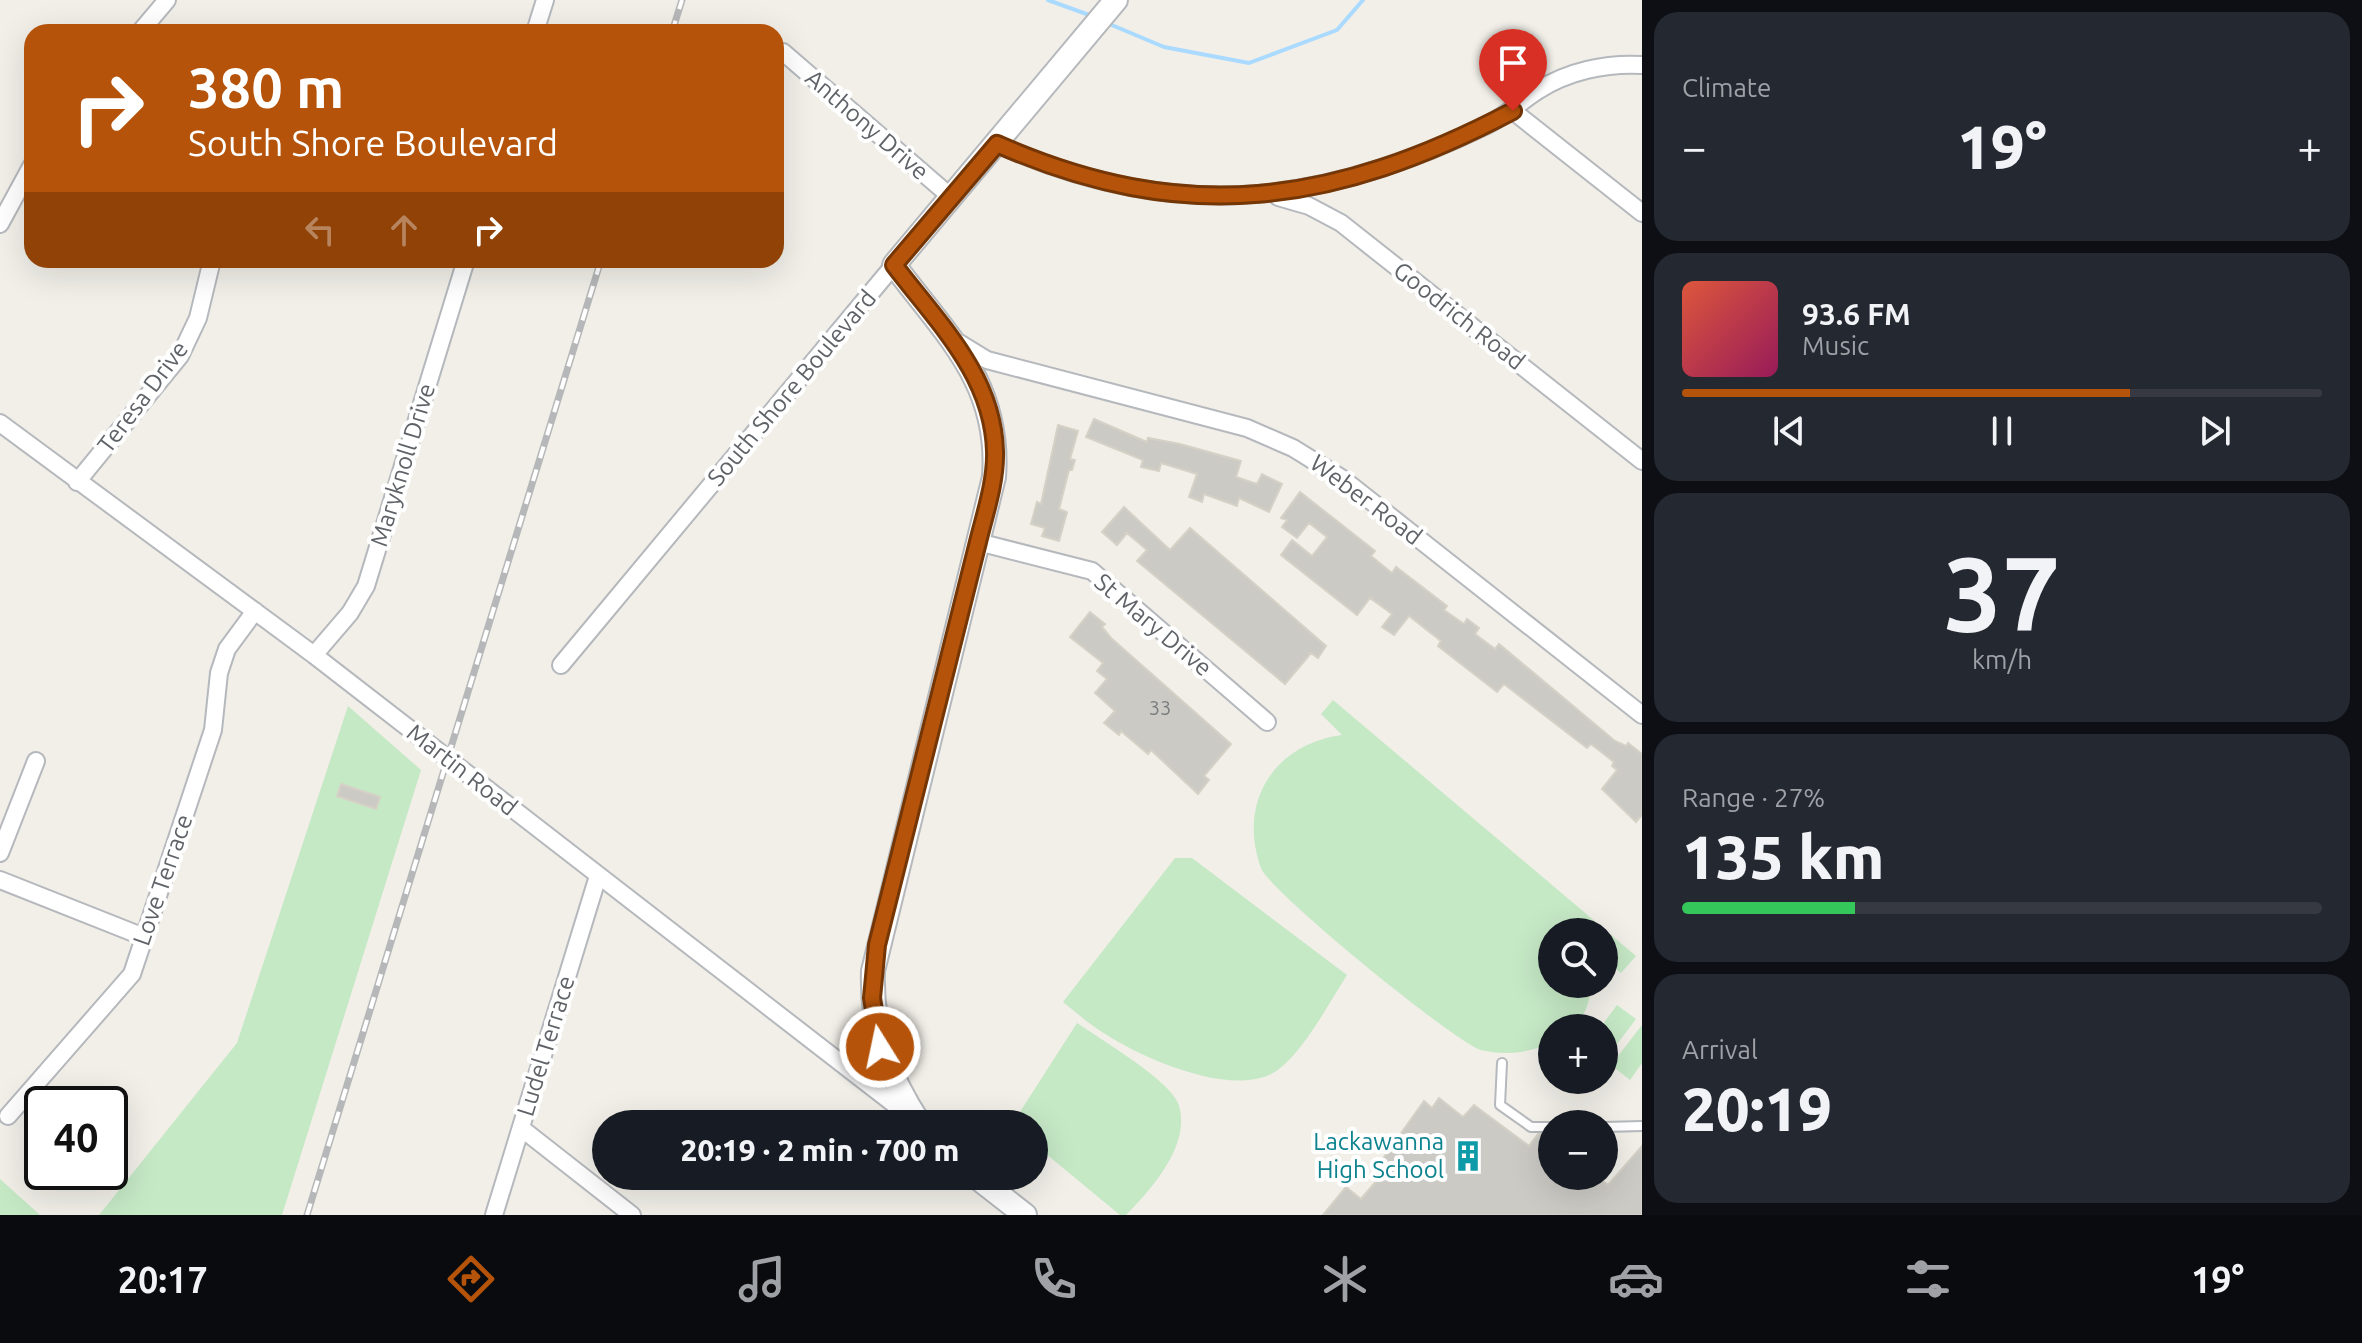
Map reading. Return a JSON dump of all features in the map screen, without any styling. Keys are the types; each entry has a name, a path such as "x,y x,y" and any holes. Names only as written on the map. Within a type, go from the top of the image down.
{"street":[{"path":"147,24 167,0"},
{"path":"538,24 545,0"},
{"name":"South Shore Boulevard","path":"561,665 1116,0"},
{"name":"Anthony Drive","path":"784,53 951,197"},
{"path":"997,144 1062,170 1113,184 1199,195 1264,195 1302,191 1378,171 1442,146 1513,111 1534,93 1568,75 1616,65 1642,65"},
{"path":"1513,111 1642,213"},
{"path":"0,224 24,180"},
{"name":"Goodrich Road","path":"1264,195 1309,206 1341,223 1642,461"},
{"path":"894,265 955,340 976,375 993,428 994,477 873,971 872,998 880,1047 892,1077 911,1110"},
{"name":"Teresa Drive","path":"77,482 180,356 198,318 210,268"},
{"name":"Maryknoll Drive","path":"314,655 343,623 366,586 464,268"},
{"name":"Weber Road","path":"955,340 987,360 1218,419 1293,448 1343,479 1642,715"},
{"name":"Martin Road","path":"0,423 314,655 901,1110"},
{"name":"St Mary Drive","path":"978,542 1092,571 1267,722"},
{"name":"Love Terrace","path":"8,1116 132,974 213,730 219,673 227,649 255,611"},
{"path":"0,853 36,761"},
{"name":"Ludel Terrace","path":"494,1215 598,876"},
{"path":"0,880 144,937"},
{"path":"521,1128 632,1215"},
{"path":"993,1190 1025,1215"}],"lane":[{"path":"1502,1063 1500,1105 1531,1127 1538,1127"},
{"path":"1618,1127 1642,1126"}],"green space":[{"path":"1333,700 1591,918 1538,918 1538,998 1589,998 1584,1014 1538,1014 1538,1048 1535,1049 1508,1053 1481,1050 1437,1022 1403,995 1328,934 1272,882 1261,868 1255,843 1254,820 1258,799 1267,780 1281,763 1298,750 1342,735 1321,714"},
{"path":"348,706 421,770 282,1215 99,1215 119,1190 128,1190 128,1179 237,1043"},
{"path":"1175,858 1192,858 1347,975 1298,1050 1279,1069 1262,1078 1240,1081 1217,1079 1167,1065 1123,1045 1063,1002"},
{"path":"1618,941 1636,956 1621,973 1618,971"},
{"path":"1617,1005 1636,1019 1618,1043 1618,1014 1610,1014"},
{"path":"1077,1023 1148,1071 1172,1093 1181,1118 1180,1134 1167,1165 1147,1193 1126,1215 1120,1215 1048,1156 1048,1110 1021,1110"},
{"path":"1642,1025 1642,1063 1630,1080 1618,1071 1618,1056"},
{"path":"0,1179 40,1215 0,1215"}],"building":[{"path":"1094,419 1147,442 1148,438 1180,444 1241,461 1236,477 1257,484 1262,474 1282,484 1269,512 1239,498 1237,506 1204,494 1202,502 1189,497 1197,474 1161,463 1159,471 1141,467 1143,460 1086,437"},
{"path":"1058,425 1078,431 1070,459 1075,460 1072,470 1069,470 1059,509 1067,512 1059,541 1042,536 1045,528 1031,524 1037,502 1041,504"},
{"path":"1300,492 1375,551 1371,556 1392,573 1396,567 1447,606 1444,610 1464,624 1467,619 1479,628 1475,634 1495,649 1499,644 1615,741 1626,746 1628,743 1642,754 1642,815 1636,822 1602,789 1617,770 1612,766 1614,762 1591,744 1587,748 1504,684 1497,692 1438,646 1441,641 1409,616 1394,635 1382,627 1392,614 1370,598 1357,615 1281,555 1292,540 1312,556 1327,537 1309,523 1297,538 1282,527 1287,520 1281,518"},
{"path":"1124,507 1170,550 1190,528 1326,646 1318,658 1311,653 1285,684 1137,561 1147,550 1127,533 1117,545 1102,532"},
{"path":"1090,612 1105,624 1102,627 1111,638 1231,744 1204,776 1209,780 1198,794 1151,750 1148,754 1121,731 1119,735 1104,723 1115,711 1095,693 1107,679 1097,671 1103,663 1070,637"},
{"path":"341,784 380,797 376,809 337,796"},
{"name":"Lackawanna High School","path":"1439,1098 1463,1117 1474,1105 1529,1146 1538,1134 1538,1190 1618,1190 1618,1174 1642,1146 1642,1215 1323,1215 1346,1187 1361,1199 1383,1173 1377,1167 1424,1101 1432,1108"}],"waterway":[{"path":"1048,0 1092,16"},
{"path":"1107,23 1164,47 1249,63 1337,30 1363,0"}],"railway":[{"path":"674,24 682,0"},
{"path":"307,1215 599,268"}],"place":[{"name":"Lackawanna High School","path":"1468,1156"}],"route":[{"path":"880,1047 872,998 877,945 994,477 996,453 993,428 976,375 955,340 894,265 997,144 1062,170 1113,184 1199,195 1264,195 1302,191 1378,171 1442,146 1513,111"}]}
